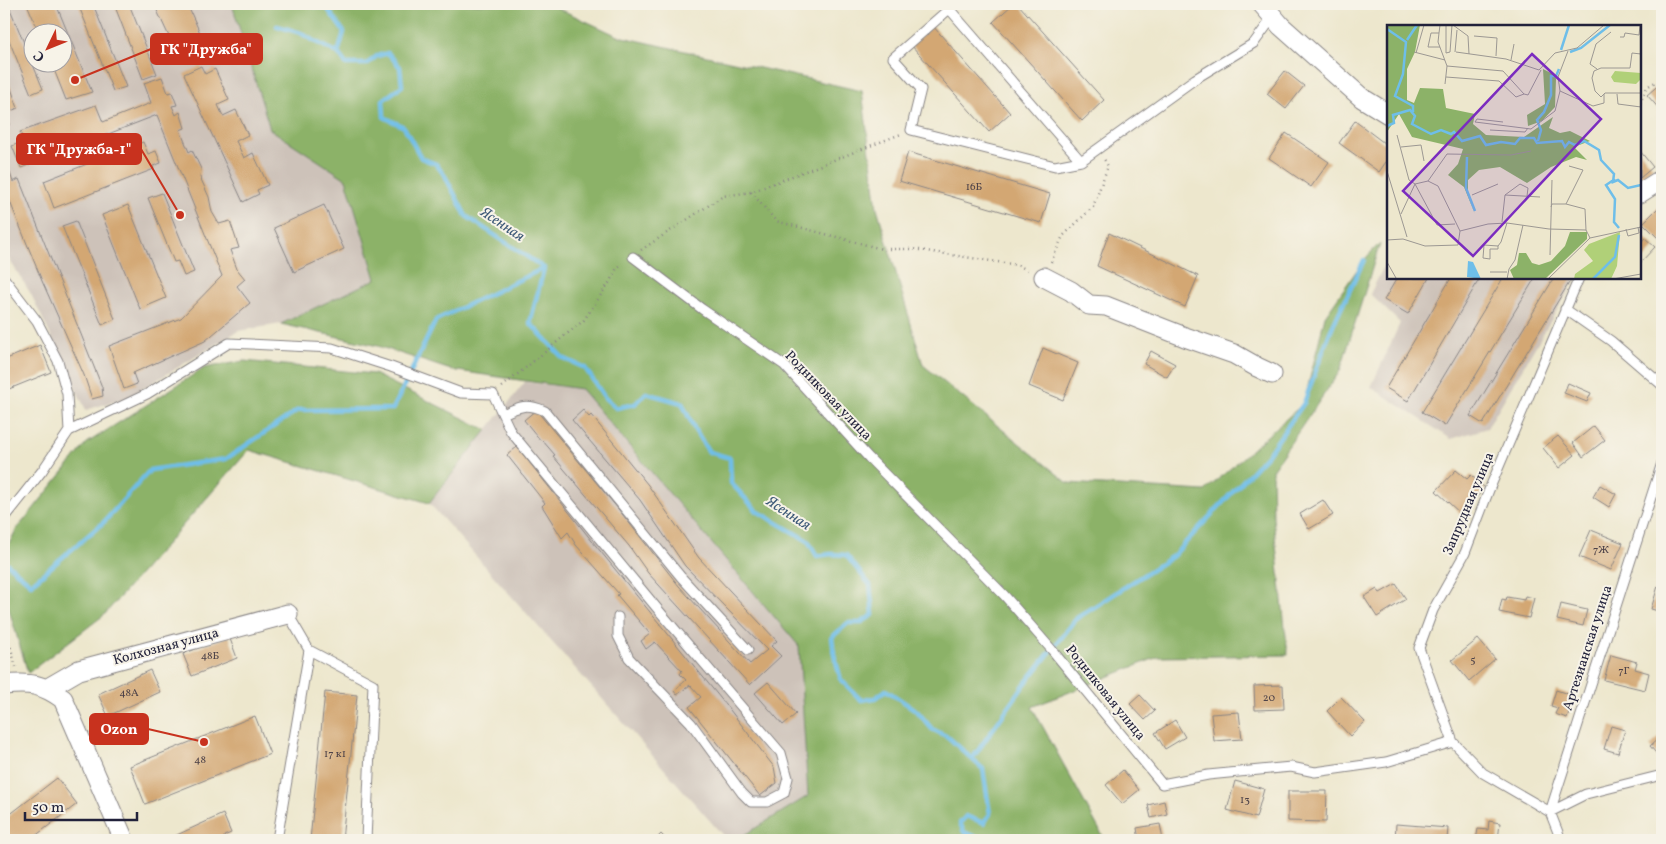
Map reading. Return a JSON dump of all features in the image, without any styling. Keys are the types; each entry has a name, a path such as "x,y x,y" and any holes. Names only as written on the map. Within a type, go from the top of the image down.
{"street":[{"path":"1268,10 1281,26 1362,98 1387,113"},
{"path":"1641,193 1662,179"},
{"path":"1044,276 1072,292 1088,305 1106,306 1234,354 1272,374"},
{"name":"Колхозная улица","path":"48,688 78,670 288,614"},
{"path":"12,684 48,688 63,699 124,840"}],"lane":[{"path":"1081,161 947,6 893,58 921,89 911,130 1055,166 1081,161 1195,78 1254,43 1268,10"},
{"name":"Родниковая улица","path":"632,257 702,309 784,365 869,458 1004,595 1052,650 1162,784 1208,776 1291,767 1316,772 1360,766 1386,762 1453,742"},
{"path":"4,278 37,321 58,361 67,394 69,430"},
{"name":"Запрудная улица","path":"1453,742 1419,648 1433,610 1465,553 1489,490 1579,279"},
{"path":"1565,309 1611,341 1662,385"},
{"path":"4,519 42,471 69,430 147,394 229,343 332,348 400,370 461,393 493,394 511,432 661,613 781,753 788,778 784,793 767,802 751,802 742,793 692,723 629,658 618,636 618,617"},
{"path":"503,414 519,407 534,406 545,411 681,577 748,650"},
{"name":"Артезианская улица","path":"1550,812 1662,463"},
{"path":"288,614 309,650 373,684 366,840"},
{"path":"277,840 309,650"},
{"path":"1453,742 1483,774 1550,812 1561,840"},
{"path":"1550,812 1586,794 1662,775"}],"path":[{"path":"1641,101 1648,87 1662,78"},
{"path":"493,394 584,320 617,268 723,196 751,192 911,130"},
{"path":"751,192 776,221 882,249 913,250 1017,266 1044,276 1063,236 1093,207 1108,166 1098,150"},
{"path":"4,623 12,684"}],"shaded area":[{"path":"4,4 232,4 270,129 346,179 376,279 281,324 238,331 129,397 86,410 31,294 4,251"},
{"path":"1387,260 1387,279 1575,279 1487,428 1451,439 1371,387 1400,323 1370,294"},
{"path":"525,382 581,389 799,646 808,797 736,840 727,840 429,503"}],"green space":[{"path":"232,4 549,4 618,36 862,91 877,208 923,365 1068,483 1205,491 1304,403 1325,316 1364,260 1380,243 1340,371 1272,470 1273,518 1288,655 1158,657 1032,707 1105,840 736,840 808,796 799,646 581,389 451,370 378,346 281,324 376,279 346,179 270,129"},
{"path":"244,361 374,374 487,430 429,503 249,450 104,615 28,673 4,593 4,554 16,530 87,443 204,368"}],"building":[{"path":"4,4 8,4 22,38 22,72 4,28"},
{"path":"27,4 56,4 63,22 35,22"},
{"path":"78,4 93,4 126,87 113,91"},
{"path":"114,4 129,4 157,74 143,79"},
{"path":"154,4 187,4 206,46 179,58"},
{"path":"1013,4 1018,4 1104,100 1082,121 993,22"},
{"path":"932,25 1010,113 989,132 911,45"},
{"path":"72,43 92,92 66,100 55,72 72,72"},
{"path":"201,66 205,74 215,69 229,100 218,105 223,116 236,110 248,135 236,141 244,158 253,153 268,185 257,190 259,194 243,202 184,74"},
{"path":"1285,71 1304,86 1286,109 1267,94"},
{"path":"22,72 36,72 43,89 31,94"},
{"path":"162,77 168,93 172,92 177,105 172,106 176,115 180,112 185,128 180,130 189,152 192,150 201,169 200,177 209,197 212,212 219,224 230,221 239,248 230,250 237,269 245,279 237,286 250,303 205,341 133,373 137,384 124,389 109,346 181,318 222,276 157,115 21,168 12,146 24,141 20,132 96,105 103,122 151,103 144,83"},
{"path":"8,80 18,108 6,113 10,124 4,127 4,81"},
{"path":"1662,82 1662,112 1647,95"},
{"path":"1355,121 1387,145 1387,160 1379,172 1339,143"},
{"path":"1286,133 1329,162 1311,187 1269,158"},
{"path":"143,142 148,154 156,151 161,163 153,166 154,169 54,208 44,181"},
{"path":"908,152 1050,194 1041,223 899,181"},
{"path":"1641,152 1653,167 1641,177"},
{"path":"8,167 13,182 19,179 102,387 103,396 92,399 84,375 42,281 4,187 4,169"},
{"path":"162,193 194,272 184,276 178,261 174,262 148,198"},
{"path":"128,205 166,298 140,309 102,215"},
{"path":"324,205 344,249 294,272 274,228"},
{"path":"1659,207 1662,210 1662,242 1643,223"},
{"path":"76,221 115,319 102,325 62,226"},
{"path":"1109,233 1198,276 1185,307 1097,266"},
{"path":"1645,238 1655,247 1641,262 1641,242"},
{"path":"1396,279 1428,279 1408,314 1384,300"},
{"path":"1450,279 1479,279 1408,401 1386,388"},
{"path":"1502,279 1534,279 1445,426 1422,412"},
{"path":"1553,279 1571,279 1483,424 1470,416"},
{"path":"40,345 51,372 4,391 4,360"},
{"path":"1043,348 1078,363 1063,400 1029,386"},
{"path":"1151,351 1175,364 1167,377 1144,364"},
{"path":"1568,383 1591,393 1587,402 1564,393"},
{"path":"536,410 679,586 750,664 767,650 685,566 640,500 572,420 583,410 589,417 591,415 648,485 699,558 777,641 771,646 781,656 750,685 648,573 629,546 524,420"},
{"path":"1594,426 1605,440 1583,457 1573,443"},
{"path":"1558,436 1575,455 1559,468 1543,448"},
{"path":"517,447 774,767 777,783 760,796 689,707 701,697 690,685 677,695 674,691 686,680 680,674 682,671 655,642 646,649 641,641 650,634 617,595 619,594 576,545 568,532 562,538 542,506 545,503 507,455"},
{"path":"1456,470 1467,479 1471,475 1485,488 1461,514 1436,491"},
{"path":"1600,485 1616,494 1609,507 1593,497"},
{"path":"1323,500 1333,515 1309,529 1300,514"},
{"path":"1591,530 1623,543 1611,570 1579,557"},
{"path":"1396,584 1406,599 1377,617 1364,597 1377,589 1380,593"},
{"path":"1658,586 1662,587 1662,612 1651,609"},
{"path":"1525,596 1534,598 1529,618 1499,612 1502,599 1506,600 1507,597 1524,600"},
{"path":"1561,604 1587,610 1583,626 1557,620"},
{"path":"229,636 237,658 192,676 183,654"},
{"path":"1478,639 1495,659 1469,681 1452,660"},
{"path":"1611,655 1637,662 1635,669 1649,673 1645,690 1604,680"},
{"path":"150,670 160,692 108,716 98,694"},
{"path":"768,682 796,714 783,725 755,693"},
{"path":"1283,685 1284,709 1255,710 1254,686"},
{"path":"1556,690 1574,696 1567,718 1555,714 1558,708 1551,706"},
{"path":"325,692 357,695 342,840 310,840"},
{"path":"1140,695 1155,711 1145,720 1130,704"},
{"path":"1341,697 1365,722 1350,736 1327,711"},
{"path":"1239,712 1242,739 1214,741 1211,714"},
{"path":"255,716 270,754 145,804 130,766"},
{"path":"1175,720 1185,737 1165,749 1155,733"},
{"path":"1611,726 1625,730 1618,753 1604,749"},
{"path":"1660,737 1662,740 1662,760 1650,746"},
{"path":"1123,770 1139,790 1122,804 1106,785"},
{"path":"57,778 77,804 30,840 4,840 4,819"},
{"path":"1235,781 1264,789 1256,818 1227,810"},
{"path":"1288,791 1327,791 1326,822 1288,821"},
{"path":"1164,801 1167,814 1151,818 1148,805"},
{"path":"223,814 231,833 224,836 225,840 168,839"},
{"path":"1489,821 1500,823 1498,840 1476,840 1478,829 1488,830"},
{"path":"1160,824 1163,840 1139,840 1137,828"},
{"path":"1396,824 1448,828 1447,840 1395,840"},
{"path":"661,834 667,840 655,840"}],"waterway":[{"name":"Ясенная","path":"301,4 327,8 344,32 338,53 346,64 367,64 377,56 388,53 400,67 402,86 383,100 384,117 404,127 421,158 436,164 445,176 466,216 544,268 530,323 563,358 585,368 605,398 616,408 635,404 646,393 682,403 696,432 709,452 730,458 731,483 757,511 808,541 817,556 831,554 846,555 870,585 873,615 860,623 848,623 832,637 834,654 841,680 861,700 875,698 886,690 917,711 932,729 948,737 983,769 990,814 984,823 966,816 960,823 964,832 980,840"},
{"path":"277,26 301,33 338,53"},
{"path":"972,759 1024,685 1077,618 1173,556 1268,454 1304,403 1330,332 1364,260"},
{"path":"4,561 31,584 104,522 150,470 226,459 298,410 393,409 436,320 544,268"}],"place":[{"name":"ГК \"Дружба\"","path":"75,80"},
{"name":"ГК \"Дружба-1\"","path":"180,215"},
{"name":"Ozon","path":"204,742"}]}
